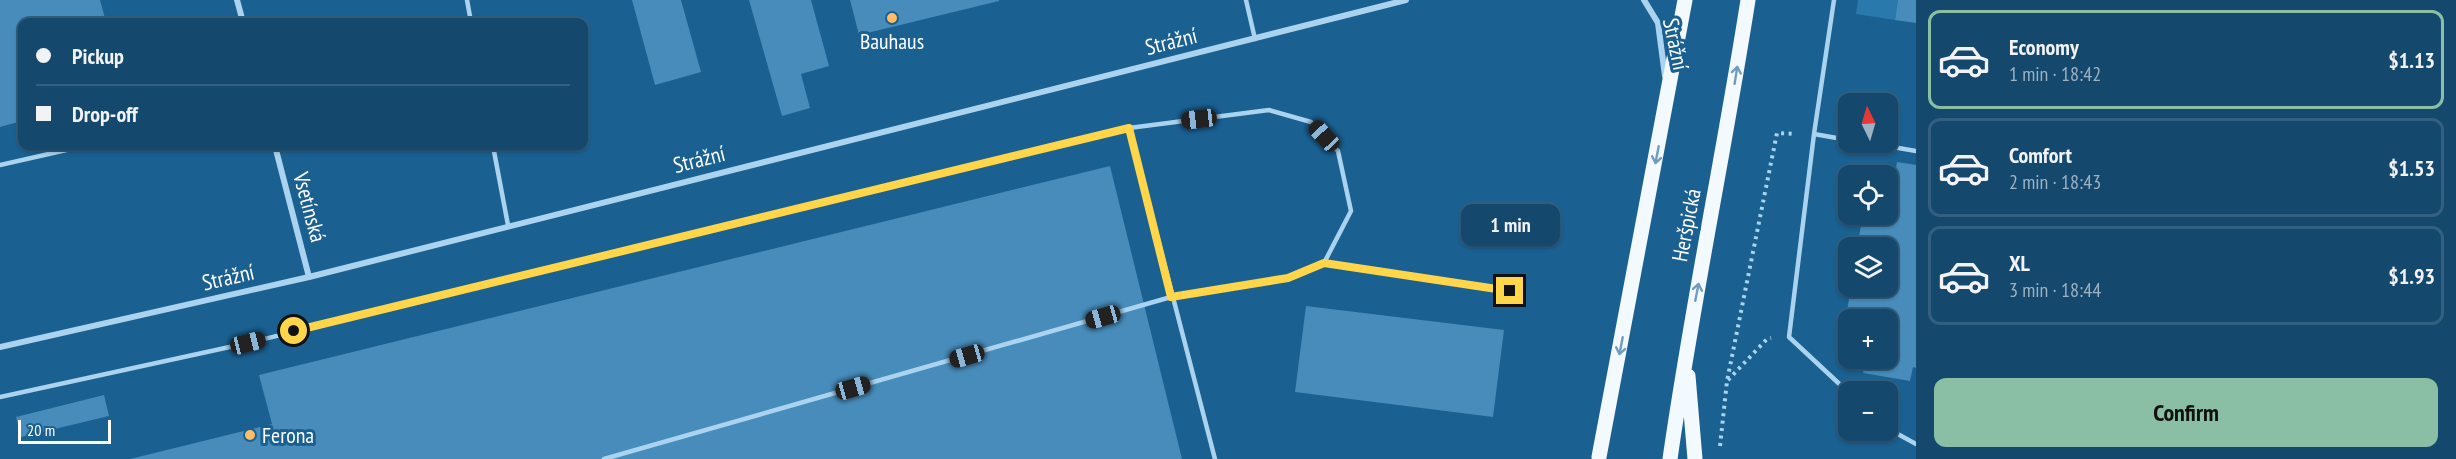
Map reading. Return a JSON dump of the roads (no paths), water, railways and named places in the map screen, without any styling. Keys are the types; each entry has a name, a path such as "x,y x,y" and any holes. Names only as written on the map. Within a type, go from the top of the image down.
{"main road":[{"name":"Heršpická","path":"1599,457 1685,0"},
{"name":"Heršpická","path":"1670,459 1686,350 1727,132 1748,0"},
{"path":"1686,350 1695,459"}],"street":[{"path":"237,0 242,18"},
{"name":"Strážní","path":"0,347 309,277 1406,0"},
{"name":"Strážní","path":"1644,0 1658,23 1668,97"},
{"name":"Vsetínská","path":"276,150 309,277"}],"lane":[{"path":"467,0 470,18"},
{"path":"1246,0 1255,39"},
{"path":"1834,0 1814,134 1789,337 1838,383"},
{"path":"0,397 248,343 1129,128 1269,110 1311,122 1338,151 1352,211 1324,263"},
{"path":"1129,128 1171,297 1215,459"},
{"path":"1814,134 1838,138"},
{"path":"1898,148 1916,151"},
{"path":"0,165 66,150"},
{"path":"495,150 508,225"},
{"path":"604,459 1171,297 1288,278 1324,263 1510,291"},
{"path":"1898,434 1916,444"}],"place":[{"name":"Bauhaus","path":"892,18"},
{"name":"Ferona","path":"250,435"}]}
